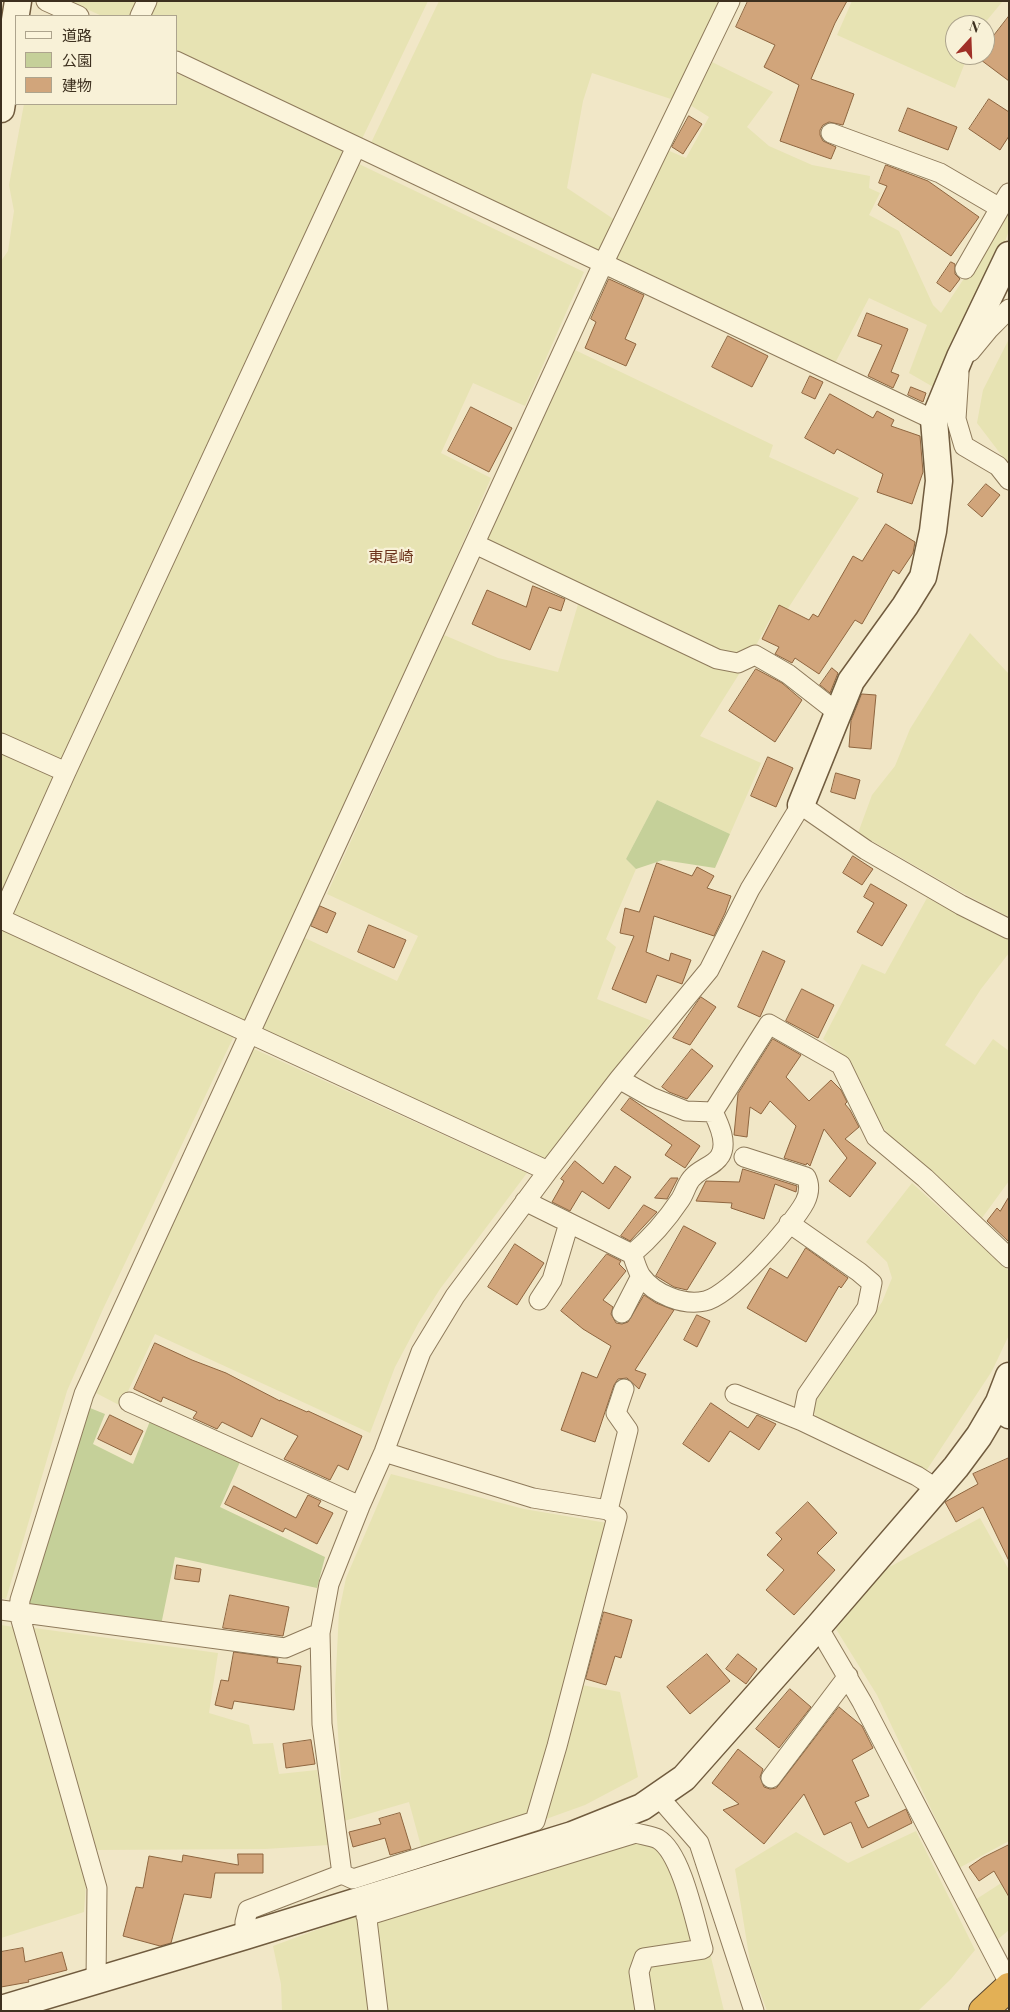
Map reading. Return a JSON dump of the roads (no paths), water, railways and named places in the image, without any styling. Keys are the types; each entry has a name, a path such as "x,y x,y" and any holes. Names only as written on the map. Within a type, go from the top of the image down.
{"highway":[{"path":"983,2011 1009,1987"}],"street":[{"path":"16,15 18,1"},
{"path":"46,1 77,15"},
{"path":"140,15 147,1"},
{"path":"10,1612 20,1600 84,1394 251,1035 603,264 730,1"},
{"path":"1,109 15,20"},
{"path":"178,62 934,420"},
{"path":"831,133 940,173 1004,201 965,269"},
{"path":"356,147 66,772 1,918 548,1171"},
{"path":"342,1874 322,1724 320,1633 329,1584 384,1452 421,1352 455,1296 525,1201 619,1080 709,970 750,890 801,805 851,681 923,577 933,531 939,481 934,420 960,357 1009,255"},
{"path":"960,357 972,352 989,329 1009,309"},
{"path":"960,357 956,419 964,446 998,466 1009,480"},
{"path":"475,544 717,659 738,663 755,655 788,674 838,713"},
{"path":"1,743 66,772"},
{"path":"801,805 866,850 961,905 1009,929"},
{"path":"713,1112 769,1024 841,1065 876,1137 925,1178 1009,1258"},
{"path":"619,1080 651,1097 686,1111 713,1112"},
{"path":"632,1254 649,1240 668,1218 684,1194 692,1177 720,1156 723,1144 720,1124 713,1112"},
{"path":"525,1201 632,1254 641,1276 659,1292 682,1302 706,1301 722,1293 748,1272 805,1202 810,1185 806,1176 744,1157"},
{"path":"539,1300 552,1280 569,1223"},
{"path":"789,1223 872,1283 867,1308 807,1395 802,1421"},
{"path":"622,1313 641,1276"},
{"path":"608,1510 628,1430 616,1413 624,1389"},
{"path":"365,1908 572,1835 642,1806 684,1778 937,1489 979,1436 1006,1393"},
{"path":"735,1394 802,1421 917,1476 937,1489"},
{"path":"129,1402 360,1506"},
{"path":"245,1936 244,1922 248,1910 342,1874 353,1879 535,1821 558,1746 617,1517 608,1510 533,1498 384,1452"},
{"path":"10,1612 285,1648 320,1633"},
{"path":"10,1612 97,1888 96,1981"},
{"path":"818,1627 848,1676 1009,1983"},
{"path":"771,1778 848,1676"},
{"path":"658,1796 699,1843 754,2011"},
{"path":"1,2008 245,1936 365,1908 636,1833 658,1839 672,1851 682,1876 703,1949 644,1958 639,1972 644,2011"},
{"path":"365,1908 378,2011"}],"district":[{"name":"東尾崎","path":"391,557"}]}
